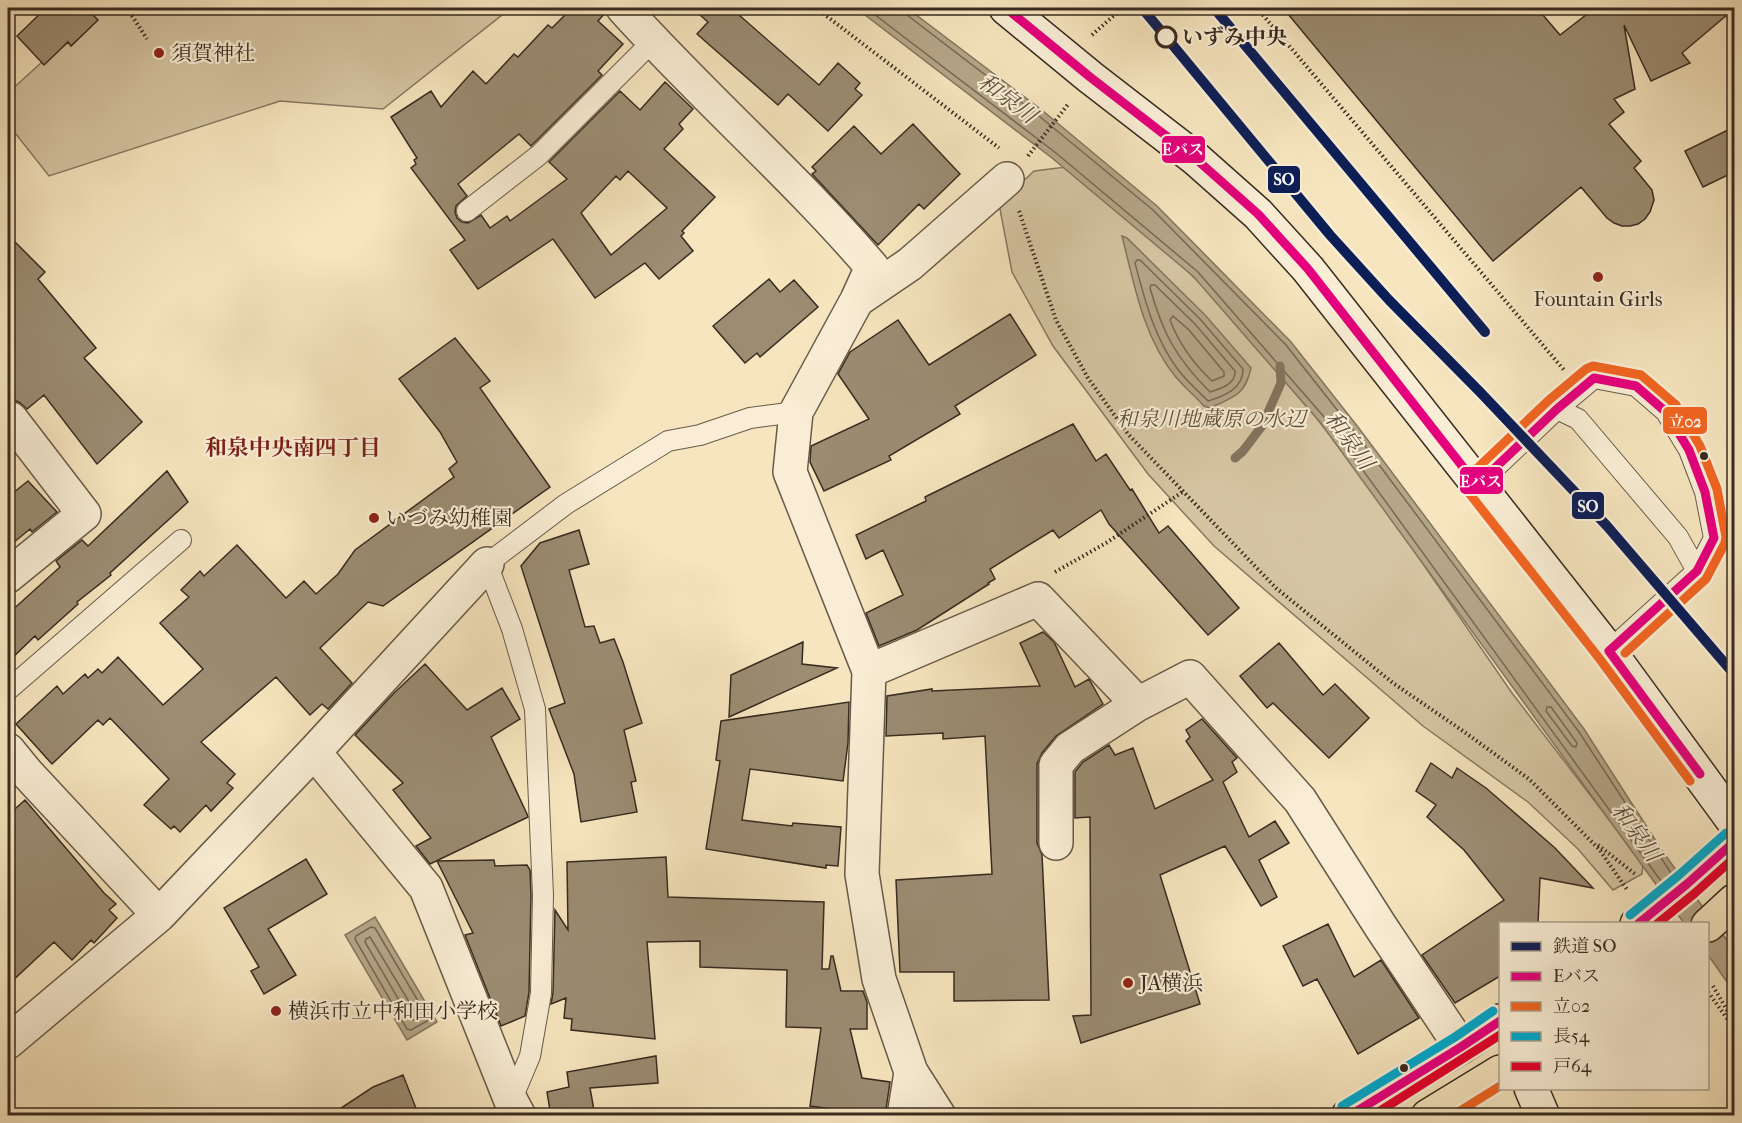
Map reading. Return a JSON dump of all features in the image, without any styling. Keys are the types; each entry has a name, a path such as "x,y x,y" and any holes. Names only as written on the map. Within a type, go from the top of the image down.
{"main road":[{"path":"1646,916 1726,850"},
{"path":"1709,923 1734,901"},
{"path":"1348,1116 1499,1026"},
{"path":"1428,1116 1499,1073"}],"street":[{"path":"623,8 837,226 872,267 857,300 796,412 790,472 869,671 862,874 879,979 911,1072 939,1116"},
{"path":"1006,8 1196,159 1258,214 1308,268 1609,651 1734,822"},
{"path":"857,300 910,264 1014,172"},
{"path":"8,421 11,418 84,513 8,576"},
{"path":"8,1042 159,915 314,752 487,564"},
{"path":"869,671 1038,599 1138,704"},
{"path":"1056,843 1056,765 1070,748 1138,704 1190,677 1300,800 1461,1047"},
{"path":"314,752 426,888 515,1108"},
{"path":"14,769 159,915"},
{"path":"904,1116 911,1072"},
{"path":"1531,1090 1543,1116"}],"lane":[{"path":"467,211 539,155 653,41"},
{"path":"1477,485 1557,409 1594,378 1636,386 1666,412 1689,450 1705,492 1714,538 1697,571 1609,651"},
{"path":"1557,409 1578,419 1678,537 1697,571"},
{"path":"515,1108 530,1056 541,993 543,883 535,709 513,629 487,564 566,504 668,441 700,435 750,418 796,412"},
{"path":"8,690 181,540"}],"path":[{"path":"127,8 147,39"},
{"path":"816,8 1014,172 1056,320 1089,378 1128,434 1276,588 1393,683 1529,779 1599,849 1646,916"},
{"path":"1257,8 1565,370"},
{"path":"1090,37 1118,12"},
{"path":"1014,172 1071,101"},
{"path":"1038,599 1027,587 1106,543 1184,491"},
{"path":"1586,836 1635,874"},
{"path":"1713,986 1734,1022"},
{"path":"1709,995 1734,1028"}],"green space":[{"path":"101,8 511,8 383,109 280,101 49,176 8,124 8,93"},
{"name":"和泉川地蔵原の水辺","path":"1066,167 1135,221 1209,292 1314,415 1363,477 1512,693 1643,864 1642,874 1613,890 1578,849 1528,802 1423,726 1214,546 1148,474 1053,346 1012,272 999,204 1034,171"}],"water":[{"name":"和泉川","path":"856,8 907,8 1043,111 1157,206 1291,342 1358,427 1584,729 1663,852 1734,950 1734,992 1709,956 1709,922 1683,922 1320,422 1193,276 1052,158"},
{"path":"1122,236 1127,238 1205,315 1251,368 1245,385 1237,394 1210,408 1204,406 1164,361 1147,327"},
{"path":"375,917 437,1022 407,1040 345,935"}],"building":[{"path":"46,8 86,8 98,20 71,46 68,42 44,65 17,36"},
{"path":"572,8 605,8 605,13 598,21 623,44 598,71 602,75 531,146 519,134 458,184 467,196 456,206 457,218 468,223 481,215 490,228 507,216 510,221 567,179 549,162 620,91 640,110 665,82 693,109 679,124 683,129 664,149 715,197 682,231 684,233 681,236 693,251 659,279 645,263 595,298 553,239 478,289 450,250 465,240 411,168 416,164 414,160 417,158 391,117 431,91 441,107 473,71 486,84 514,54 518,57 548,25 552,28","holes":["628,171 667,208 611,255 581,213 616,176 620,180"]},
{"path":"692,8 731,8 819,85 838,63 860,83 855,89 862,95 828,131 788,94 778,105 697,34 708,22"},
{"path":"1283,8 1537,8 1560,35 1595,8 1734,9 1682,53 1690,63 1651,81 1624,25 1635,89 1614,99 1624,112 1609,124 1641,161 1634,168 1652,190 1654,200 1645,219 1630,226 1614,223 1581,187 1493,261"},
{"path":"913,124 960,174 924,209 919,204 878,245 812,174 816,171 812,167 854,126 881,154"},
{"path":"1734,127 1734,172 1703,187 1685,151"},
{"path":"8,235 45,272 38,279 96,348 84,358 142,422 97,464 44,395 27,409 8,392"},
{"path":"769,279 780,292 794,280 818,307 760,357 757,353 745,363 713,326"},
{"path":"1010,314 1036,355 955,406 960,414 889,456 891,460 824,491 810,462 811,446 869,419 838,374 850,352 898,320 929,365"},
{"path":"455,338 490,381 480,388 550,487 383,606 368,602 320,648 352,683 328,709 322,704 310,715 276,677 201,742 235,774 227,783 233,788 211,811 206,805 180,832 174,826 171,829 144,805 169,779 110,718 103,725 98,720 52,764 16,724 57,686 63,694 85,674 88,678 98,669 102,673 118,657 163,705 203,669 160,623 189,597 181,590 200,571 204,576 237,545 286,598 304,581 316,594 338,574 355,550 454,477 449,469 457,462 440,432 399,379"},
{"path":"1073,424 1096,461 1106,454 1130,490 1132,489 1159,533 1168,526 1239,608 1208,635 1109,524 1101,510 1059,538 1053,530 990,569 995,579 989,584 917,630 879,646 866,613 903,595 883,550 866,559 856,535 926,501 925,497"},
{"path":"167,471 188,502 38,640 35,636 8,662 8,614 60,567 56,561 82,540 88,546"},
{"path":"28,481 57,512 32,532 30,529 8,547 8,497"},
{"path":"579,530 589,564 569,570 585,627 594,626 600,643 614,639 642,723 624,730 636,781 631,782 637,812 581,822 574,774 549,709 565,703 521,566 540,543"},
{"path":"1043,632 1054,642 1075,687 1089,679 1103,704 1056,736 1042,753 1037,764 1037,843 1042,855 1049,1000 954,1001 954,972 900,972 896,880 992,874 985,736 943,739 943,733 886,736 887,696 932,689 932,691 1040,686 1020,643"},
{"path":"803,642 802,664 837,668 729,717 731,675"},
{"path":"1279,643 1323,695 1335,684 1369,718 1329,758 1273,703 1267,708 1240,676"},
{"path":"425,664 467,710 502,688 520,719 491,737 528,817 430,864 416,846 431,838 393,790 403,783 355,735"},
{"path":"849,702 848,743 843,781 750,769 742,820 792,826 793,823 841,827 838,866 826,865 826,868 706,849 720,761 716,760 721,721"},
{"path":"1202,719 1237,758 1232,762 1237,772 1223,782 1249,837 1275,821 1289,843 1259,860 1277,897 1261,906 1225,846 1160,875 1200,1004 1081,1043 1073,1016 1091,1015 1090,817 1075,818 1075,772 1083,762 1109,745 1115,755 1133,748 1155,809 1213,780 1186,741 1190,737 1186,730"},
{"path":"1431,763 1452,778 1457,768 1486,788 1555,848 1593,888 1540,878 1538,922 1499,922 1499,977 1455,1003 1422,955 1504,900 1464,850 1427,817 1436,805 1416,791"},
{"path":"25,800 116,904 109,910 117,918 94,943 91,940 72,960 54,942 8,985 8,815"},
{"path":"666,857 668,897 824,902 822,969 829,969 831,956 833,956 841,991 863,991 867,1002 867,1029 850,1029 862,1078 890,1082 885,1116 810,1106 821,1028 786,1027 787,970 700,967 700,941 647,942 655,1039 571,1030 572,1019 564,1018 566,998 551,1004 555,910 568,930 567,862"},
{"path":"306,859 327,894 268,929 296,975 264,994 251,971 259,967 224,908"},
{"path":"494,860 495,866 527,865 530,870 529,992 525,1016 501,1026 465,935 473,933 437,861"},
{"path":"1328,924 1354,977 1381,960 1419,1018 1358,1054 1317,979 1303,986 1283,946"},
{"path":"656,1056 658,1083 590,1088 595,1116 551,1116 547,1092 569,1087 567,1072"},
{"path":"403,1075 419,1116 329,1116 373,1087"}],"waterway":[{"path":"1235,458 1262,426 1281,383 1280,366"}],"rail line":[{"name":"SO","path":"1142,8 1330,235 1389,300 1607,526 1734,674"},
{"name":"SO","path":"1214,8 1485,332"}],"transit line":[{"name":"Eバス","path":"1006,8 1196,159 1258,214 1308,269 1477,485 1557,409 1594,378 1636,386 1666,412 1689,450 1705,492 1714,538 1697,571 1609,651 1700,774"},
{"name":"立02","path":"1625,653 1706,579 1726,537 1717,489 1700,446 1676,405 1641,375 1593,366 1586,369 1549,400 1469,476 1465,482 1465,488 1599,658 1690,781"},
{"name":"長54","path":"1630,915 1726,833"},
{"name":"Eバス","path":"1640,922 1734,842"},
{"name":"戸64","path":"1659,922 1734,858"},
{"name":"長54","path":"1342,1106 1493,1011"},
{"name":"Eバス","path":"1349,1116 1499,1022"},
{"name":"戸64","path":"1372,1116 1499,1036"},
{"name":"立02","path":"1452,1116 1499,1087"}],"place":[{"name":"いずみ中央","path":"1166,37"},
{"name":"須賀神社","path":"159,53"},
{"name":"Fountain Girls","path":"1598,277"},
{"name":"いづみ幼稚園","path":"374,518"},
{"name":"JA横浜","path":"1128,983"},
{"name":"横浜市立中和田小学校","path":"276,1011"}],"district":[{"name":"和泉中央南四丁目","path":"293,447"}]}
